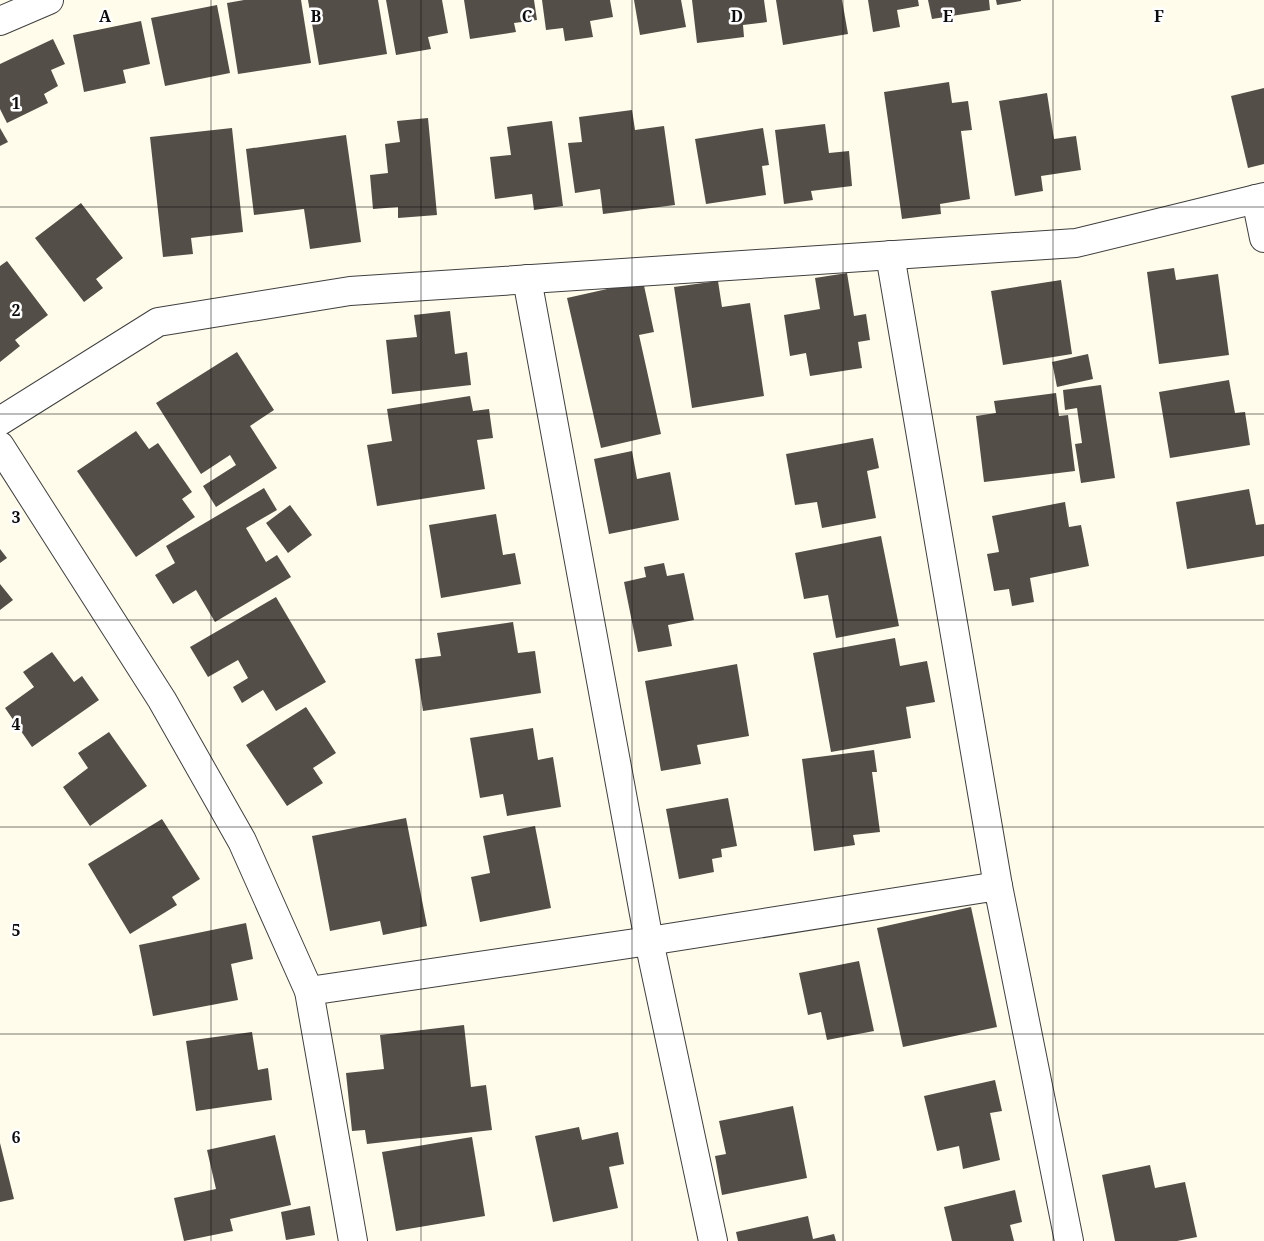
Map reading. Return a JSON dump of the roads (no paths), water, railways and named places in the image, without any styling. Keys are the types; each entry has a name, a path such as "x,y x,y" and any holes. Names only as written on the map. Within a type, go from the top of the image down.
{"street":[{"path":"0,21 49,0"},
{"path":"0,421 158,322 350,291 1076,243 1260,198 1264,238"},
{"path":"890,255 998,886 1069,1241"},
{"path":"527,279 650,941 713,1241"},
{"path":"0,446 162,700 242,841 309,991 353,1241"},
{"path":"309,991 650,941 998,886"}]}
